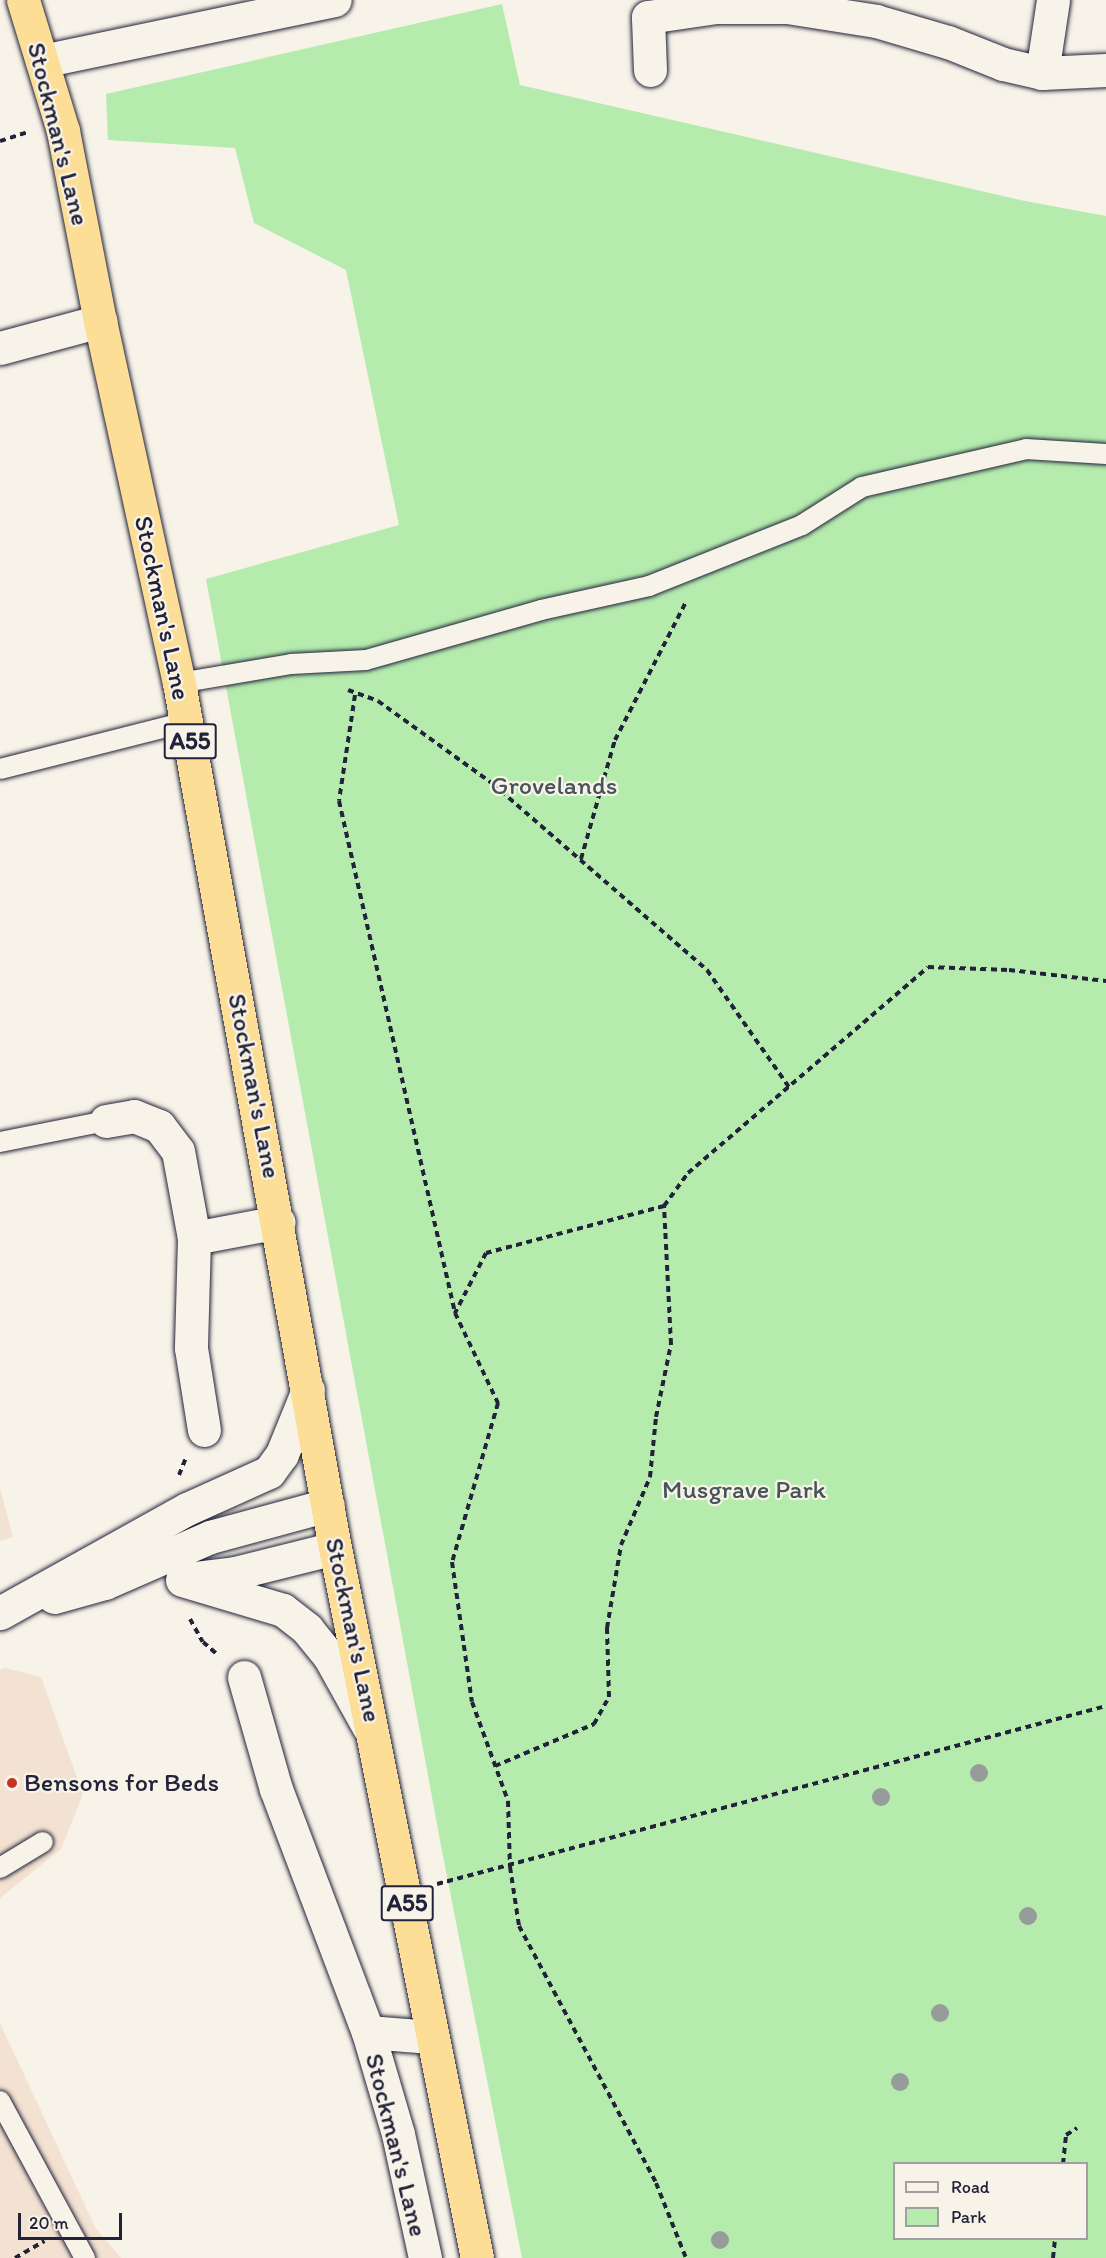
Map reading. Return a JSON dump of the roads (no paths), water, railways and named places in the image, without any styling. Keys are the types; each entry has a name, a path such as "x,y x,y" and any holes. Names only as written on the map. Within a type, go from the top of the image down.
{"highway":[{"name":"Stockman's Lane","path":"23,0 63,131 100,321 179,683 279,1222 336,1548 477,2258"}],"street":[{"path":"42,61 335,0"},
{"path":"1042,73 1053,0"},
{"path":"650,70 648,17 716,7 775,7 876,21 948,42 1003,64 1042,73 1106,70"},
{"path":"0,348 100,321"},
{"path":"106,1120 134,1116 159,1126 178,1151 194,1238 191,1348 204,1430"},
{"path":"194,1238 279,1222"},
{"path":"0,1613 187,1509 268,1472 282,1454 308,1390"},
{"path":"0,1613 105,1583 210,1537 328,1505"},
{"path":"105,1583 175,1580 235,1573 336,1548"},
{"path":"175,1580 284,1610 307,1629 329,1656 375,1738"},
{"name":"Stockman's Lane","path":"244,1677 276,1790 368,2032 398,2134 424,2258"},
{"name":"Stockman's Lane","path":"368,2032 432,2037"}],"lane":[{"path":"179,683 314,663 366,660 541,610 649,586 802,525 862,487 1026,449 1106,454"},
{"path":"0,769 186,722"},
{"path":"0,1142 106,1120"},
{"path":"0,1868 43,1842"},
{"path":"0,2101 86,2258"}],"place":[{"name":"Bensons for Beds","path":"12,1783"}],"park label":[{"name":"Grovelands","path":"554,786"},
{"name":"Musgrave Park","path":"744,1490"}]}
